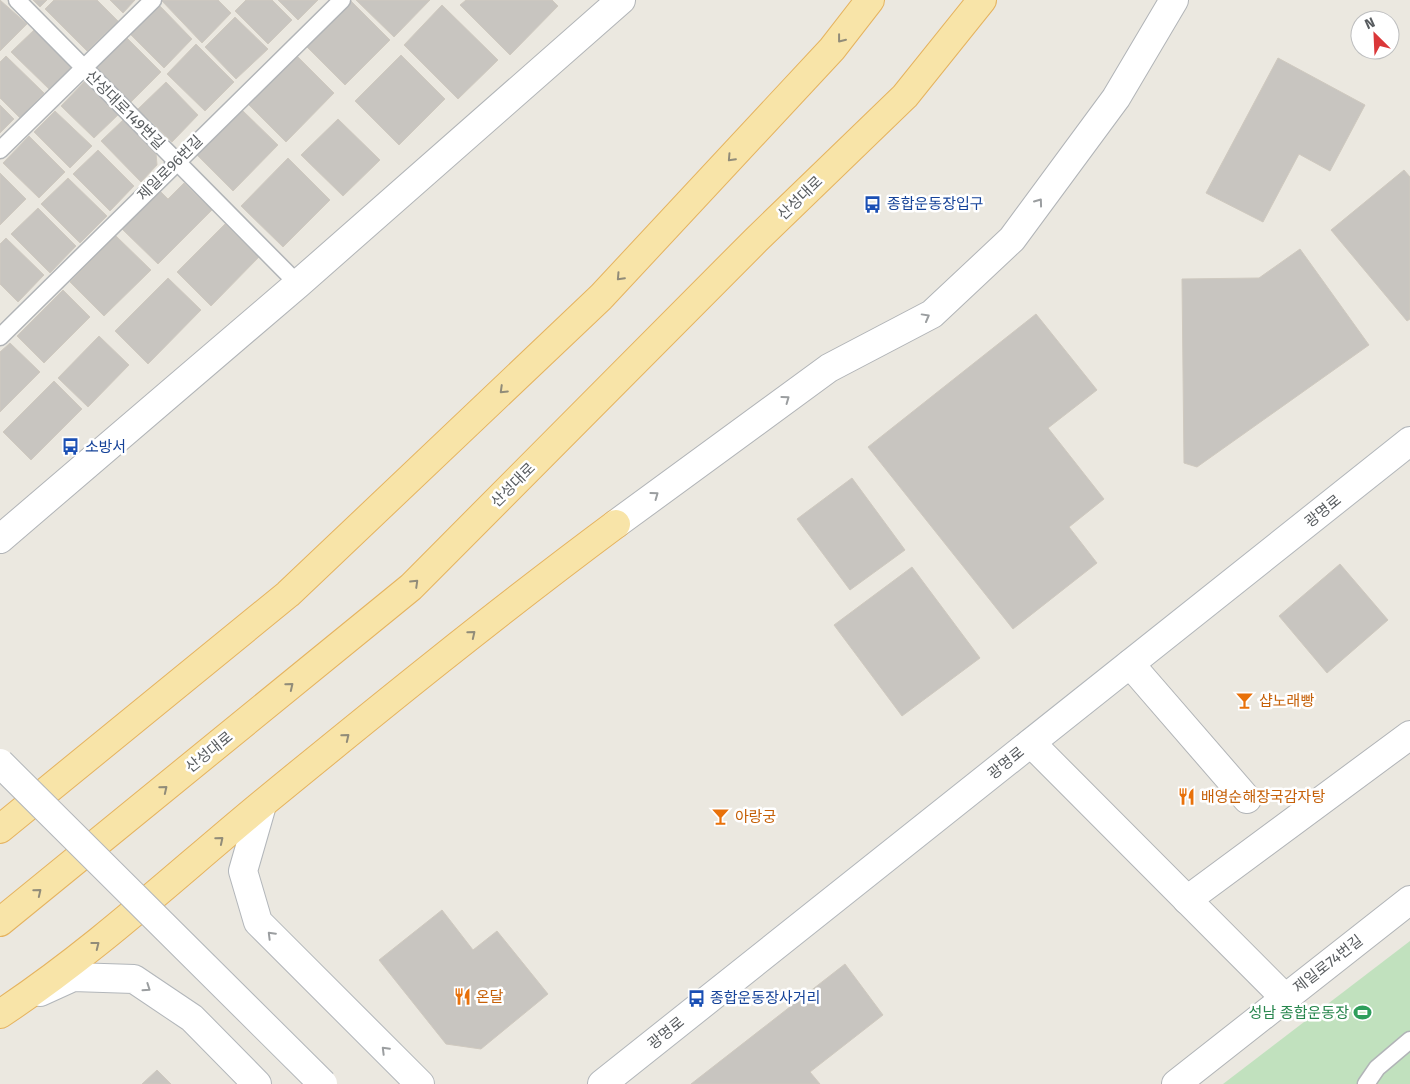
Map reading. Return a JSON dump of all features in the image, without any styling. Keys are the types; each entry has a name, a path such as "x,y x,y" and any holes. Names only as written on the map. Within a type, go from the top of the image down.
{"main road":[{"path":"0,829 288,594 580,318 832,49 870,0"},
{"name":"산성대로","path":"0,922 411,587 756,240 905,96 982,0"},
{"path":"9,1008 96,946 262,805 524,592 616,524"}],"street":[{"path":"0,540 298,284 621,0"},
{"path":"616,524 829,368 932,314 1012,239 1116,98 1174,0"},
{"name":"광명로","path":"602,1084 1410,441"},
{"path":"1130,664 1247,799"},
{"path":"1186,900 1410,735"},
{"path":"1031,743 1285,998"},
{"path":"0,763 323,1084"},
{"path":"262,805 243,871 258,922 420,1084"},
{"name":"제일로74번길","path":"1176,1084 1410,900"},
{"path":"9,1008 73,977 134,979 192,1018 257,1084"}],"lane":[{"name":"산성대로149번길","path":"17,0 82,68 298,284"},
{"path":"0,150 153,0"},
{"name":"제일로96번길","path":"0,337 342,0"},
{"path":"1366,1084 1377,1068 1410,1040"}],"green space":[{"name":"성남 종합운동장","path":"1410,941 1410,1084 1223,1084"}],"building":[{"path":"0,0 27,24 0,51"},
{"path":"33,0 47,0 40,7"},
{"path":"54,0 97,0 118,21 87,51 45,9"},
{"path":"110,0 135,0 123,13"},
{"path":"161,0 218,0 231,13 202,43"},
{"path":"246,0 272,0 292,20 268,44 235,11"},
{"path":"278,0 318,0 298,20"},
{"path":"356,0 430,0 394,37"},
{"path":"466,0 552,0 558,6 510,55 460,5"},
{"path":"351,1 390,40 345,85 306,46"},
{"path":"158,4 192,39 164,68 129,33"},
{"path":"442,5 498,60 458,99 404,45"},
{"path":"235,17 268,49 236,79 205,47"},
{"path":"34,30 72,67 49,89 11,52"},
{"path":"124,35 161,72 129,104 92,68"},
{"path":"196,44 234,82 205,111 167,74"},
{"path":"401,55 445,99 399,145 355,101"},
{"path":"6,56 44,93 20,118 0,98 0,62"},
{"path":"297,56 334,93 286,142 248,104"},
{"path":"1278,58 1365,105 1330,171 1299,154 1263,222 1206,193"},
{"path":"86,80 119,114 94,138 61,106"},
{"path":"166,82 198,115 172,142 138,109"},
{"path":"0,105 14,119 0,133"},
{"path":"242,110 278,145 233,191 197,155"},
{"path":"55,111 92,146 70,168 34,132"},
{"path":"338,119 380,160 343,196 301,155"},
{"path":"123,120 156,153 157,165 141,182 101,141"},
{"path":"29,136 65,172 39,198 3,163"},
{"path":"98,150 134,186 110,211 73,174"},
{"path":"288,158 330,200 283,247 241,206"},
{"path":"1404,170 1410,177 1410,319 1407,321 1331,230"},
{"path":"0,173 26,199 0,225"},
{"path":"68,178 107,216 80,243 41,204"},
{"path":"184,183 212,210 158,264 122,229 160,191 168,199"},
{"path":"38,208 76,246 50,273 11,234"},
{"path":"225,224 259,257 211,306 177,272"},
{"path":"116,236 151,270 104,316 70,282"},
{"path":"6,238 44,275 18,302 0,284 0,244"},
{"path":"1300,249 1369,345 1197,467 1184,463 1182,279 1259,278"},
{"path":"168,278 201,310 148,364 115,331"},
{"path":"63,290 90,317 44,363 17,336"},
{"path":"1036,314 1097,390 1048,428 1104,499 1069,527 1097,563 1013,629 868,447"},
{"path":"99,336 129,365 88,407 58,378"},
{"path":"10,343 40,372 0,412 0,352"},
{"path":"54,381 82,409 31,460 3,432"},
{"path":"852,478 905,550 850,590 797,519"},
{"path":"1340,564 1388,620 1327,673 1279,616"},
{"path":"912,567 980,658 902,716 834,625"},
{"path":"442,910 473,950 497,931 548,994 481,1049 446,1044 379,960"},
{"path":"845,964 883,1015 810,1072 820,1084 691,1084"},
{"path":"157,1070 171,1084 142,1084"}],"place":[{"name":"종합운동장입구","path":"873,204"},
{"name":"소방서","path":"71,447"},
{"name":"샵노래빵","path":"1245,701"},
{"name":"배영순해장국감자탕","path":"1187,797"},
{"name":"아랑궁","path":"721,817"},
{"name":"온달","path":"462,997"},
{"name":"종합운동장사거리","path":"696,998"},
{"name":"성남 종합운동장","path":"1363,1013"}]}
